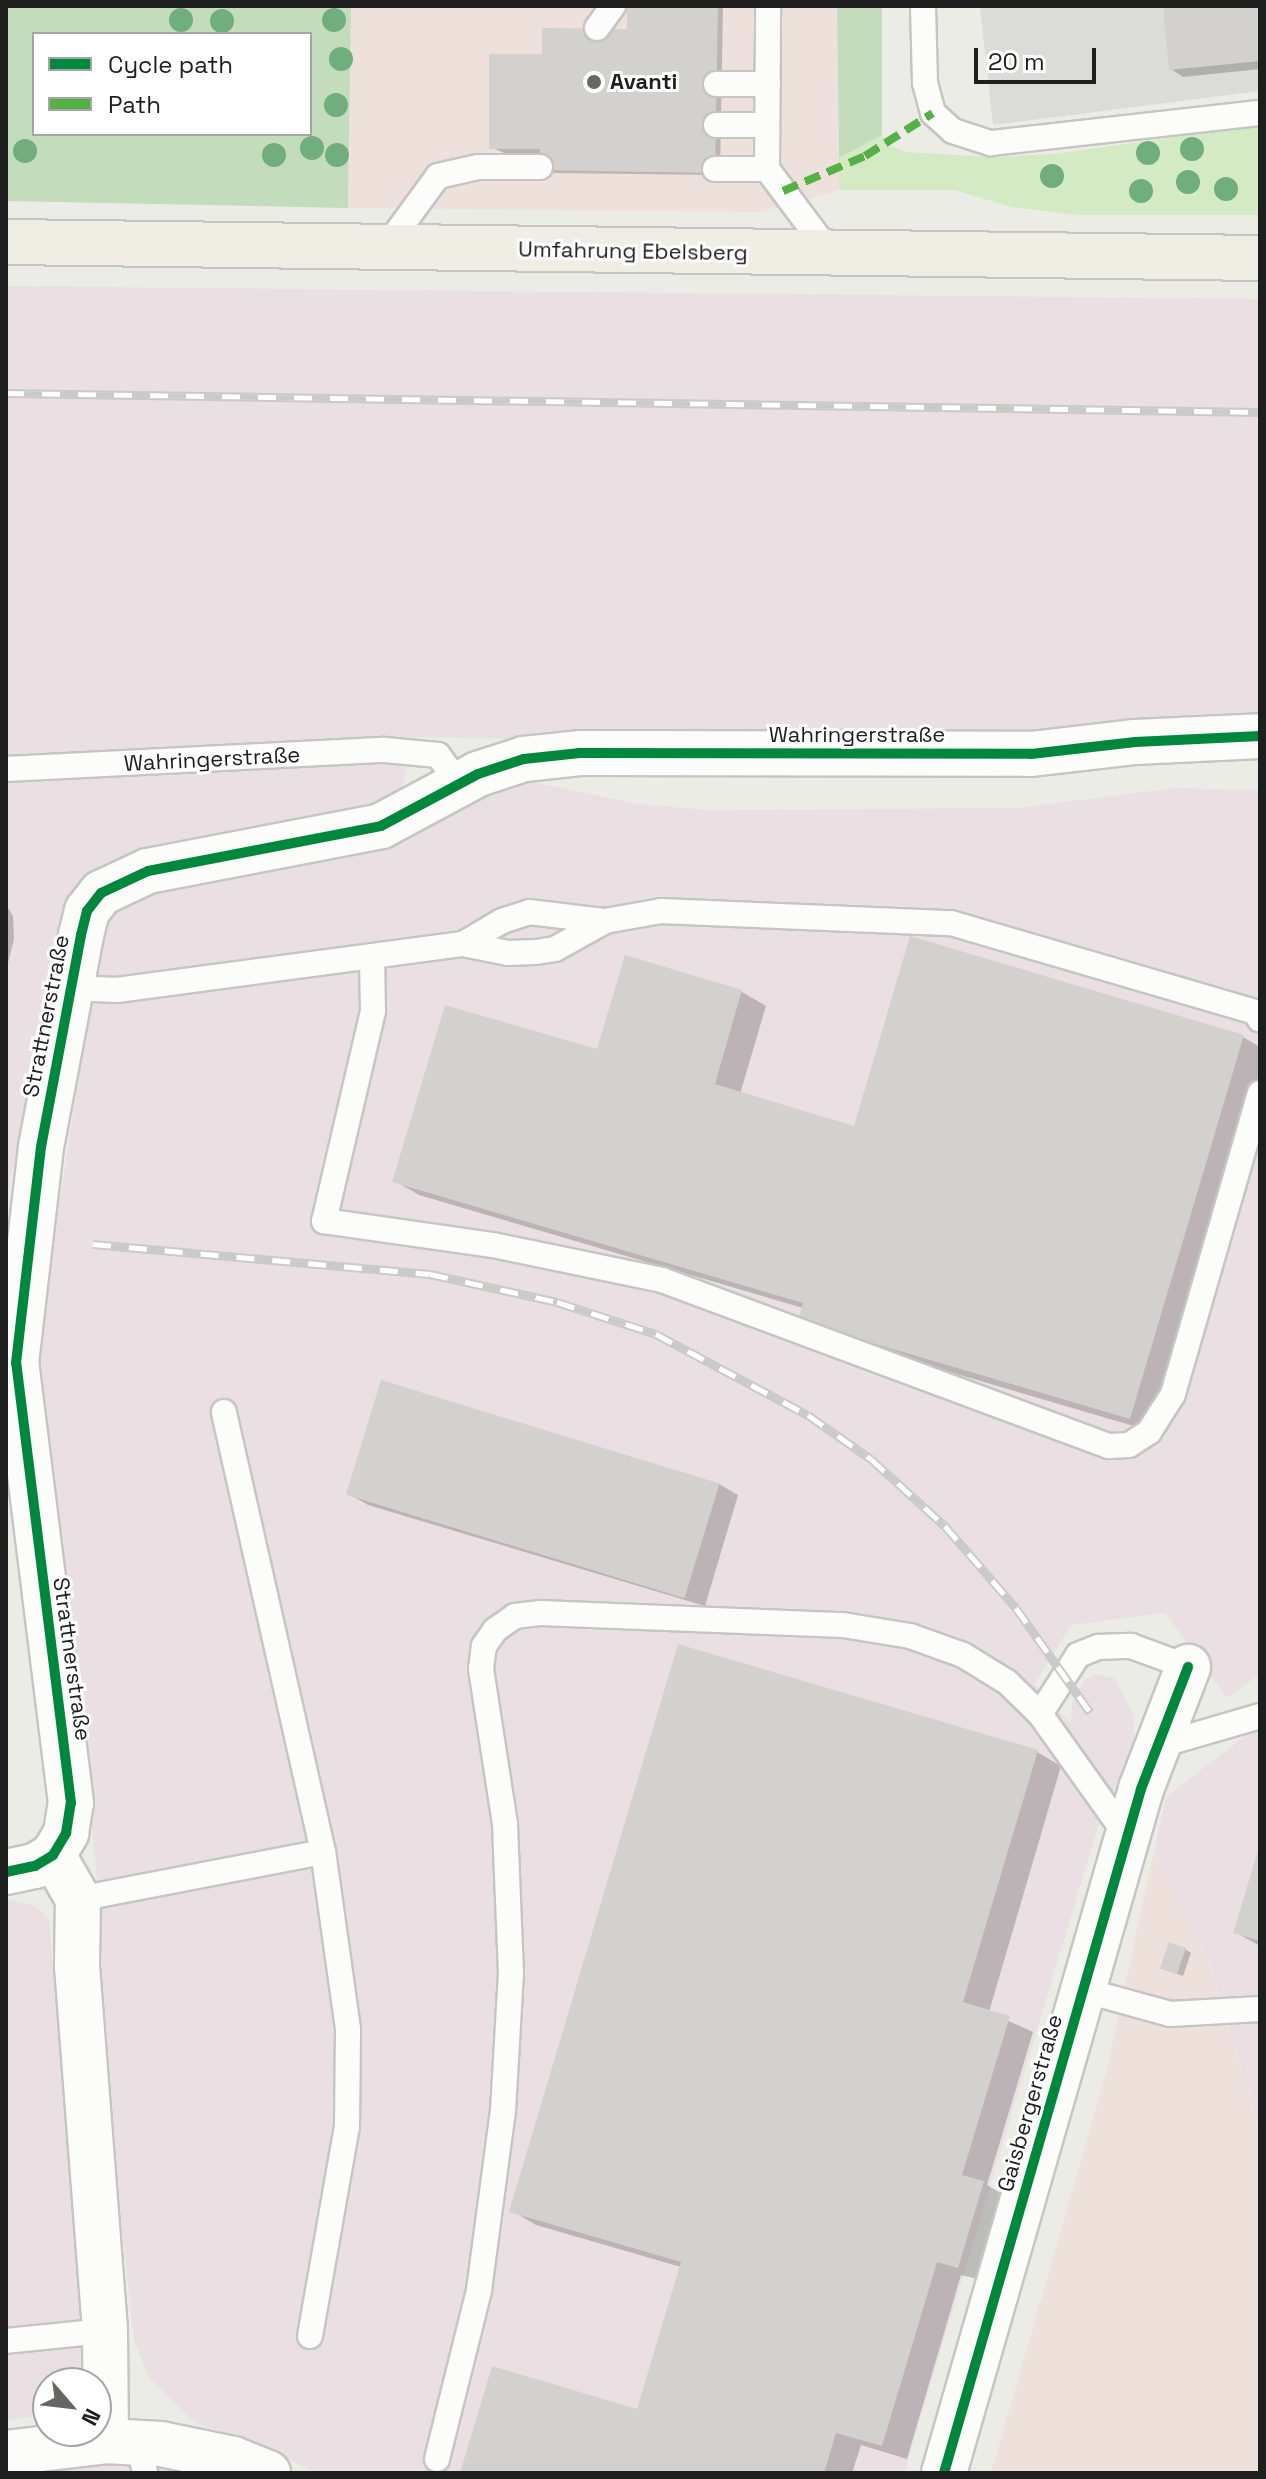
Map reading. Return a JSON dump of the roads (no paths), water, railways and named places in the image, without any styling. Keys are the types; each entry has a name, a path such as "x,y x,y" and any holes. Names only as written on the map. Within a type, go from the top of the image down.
{"main road":[{"name":"Umfahrung Ebelsberg","path":"6,242 1260,258"}],"street":[{"name":"Wahringerstraße","path":"459,784 524,759 580,753 1031,754 1135,742 1260,736"},
{"name":"Strattnerstraße","path":"53,1855 66,1833 71,1803 16,1363 41,1147 87,911 117,883 189,861 381,826 459,784"},
{"path":"1157,1746 1188,1667"},
{"name":"Gaisbergerstraße","path":"944,2473 1127,1836 1157,1746"},
{"path":"6,1872 53,1855 78,1899 77,1966 105,2331 130,2452"},
{"path":"6,2453 62,2459 192,2448 268,2473"}],"lane":[{"path":"597,28 613,6"},
{"path":"768,6 767,169 830,253"},
{"path":"923,6 925,83 933,113 953,131 991,143 1260,113"},
{"path":"716,84 768,84"},
{"path":"716,125 767,125"},
{"path":"386,247 438,176 478,167 540,167"},
{"path":"715,169 767,169"},
{"name":"Wahringerstraße","path":"6,769 385,750 438,755 459,784"},
{"path":"463,944 502,921 529,912 605,921 661,911 951,923 1255,1012 1260,1020"},
{"path":"72,988 117,990 463,944 508,953 536,952 555,949 605,921"},
{"path":"372,956 373,1011 324,1221 493,1245 662,1280 1109,1446 1129,1445 1149,1432 1173,1394 1260,1093"},
{"path":"224,1412 323,1852 348,2029 347,2126 310,2336"},
{"path":"437,2459 479,2290 503,2111 511,1974 505,1824 481,1669 484,1646 495,1630 515,1616 541,1613 843,1625 910,1636 963,1655 1007,1682 1040,1714 1127,1836"},
{"path":"1040,1714 1078,1655 1098,1647 1131,1646 1188,1667"},
{"path":"1157,1746 1260,1716"},
{"path":"78,1899 323,1852"},
{"path":"1083,1990 1170,2014 1260,2009"},
{"path":"6,2341 105,2331"}],"railway":[{"path":"6,393 1260,412"},
{"path":"93,1244 430,1274 557,1302 656,1334 808,1415 871,1459 945,1526 1016,1608 1090,1712"}],"place":[{"name":"Avanti","path":"594,82"}]}
